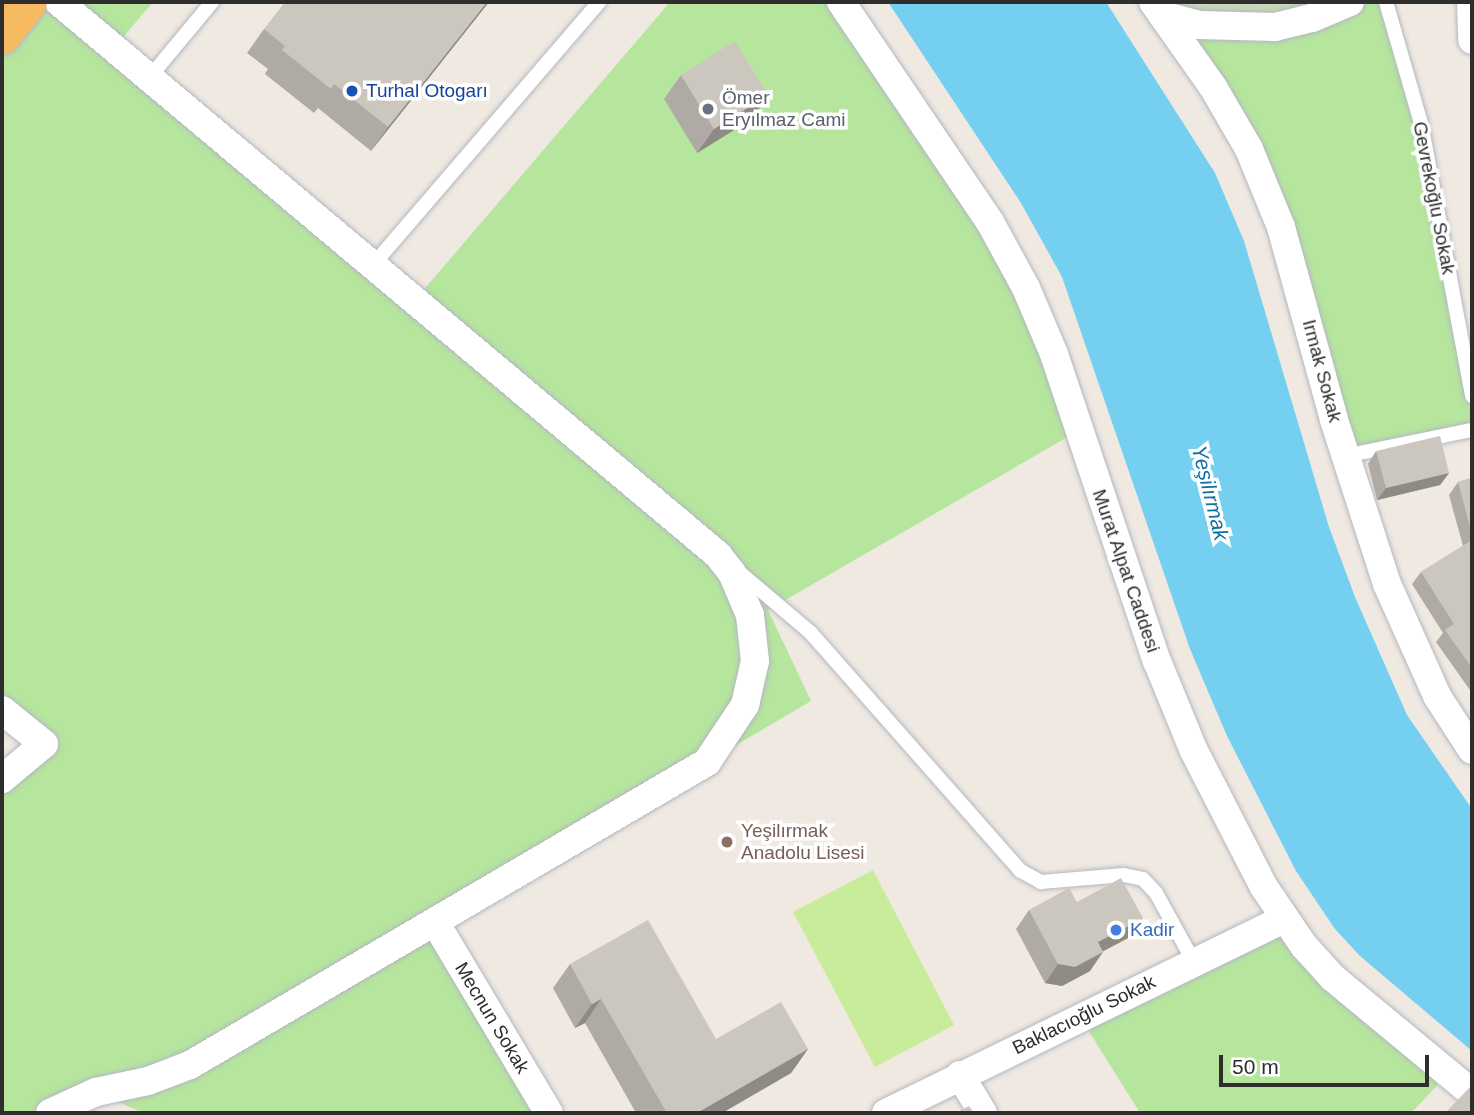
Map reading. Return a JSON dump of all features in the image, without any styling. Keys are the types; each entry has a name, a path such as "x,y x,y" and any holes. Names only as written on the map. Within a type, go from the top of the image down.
{"highway":[{"path":"2,35 28,2"}],"street":[{"path":"50,1113 96,1092 148,1081 190,1065 707,762 723,745 746,705 755,649 742,593 718,555 59,2"},
{"name":"Murat Alpat Caddesi","path":"841,2 990,222 1026,288 1054,354 1157,661 1219,801 1284,919 1333,978 1472,1093"},
{"path":"1158,8 1212,26 1275,27 1312,18 1350,2"},
{"path":"1471,2 1472,40"},
{"name":"Irmak Sokak","path":"1158,8 1249,149 1281,227 1345,456 1410,639 1437,696 1472,750"},
{"path":"2,710 44,744 2,779"},
{"name":"Baklacıoğlu Sokak","path":"886,1113 1284,919"},
{"name":"Mecnun Sokak","path":"435,922 549,1113"},
{"path":"960,1075 983,1113"}],"lane":[{"path":"149,78 212,2"},
{"path":"373,265 599,2"},
{"name":"Gevrekoğlu Sokak","path":"1386,2 1421,123 1472,396"},
{"path":"1345,456 1472,430"},
{"path":"718,555 810,632 1021,871 1041,882 1124,875 1143,878 1156,892 1194,962"}],"green space":[{"path":"28,2 153,2 114,48 415,300 670,2 841,2 990,222 1078,431 768,610 811,701 435,922 549,1113 143,1113 96,1092 50,1113 2,1113 2,779 44,744 2,710 2,35"},
{"path":"1153,2 1350,2 1275,27"},
{"path":"1386,2 1398,40 1472,396 1472,430 1345,456 1281,227 1162,15"},
{"path":"873,870 954,1025 875,1067 793,912"},
{"path":"1284,919 1448,1074 1411,1113 1140,1113 1080,1017"}],"water":[{"name":"Yeşilırmak","path":"888,2 1106,2 1215,173 1244,241 1329,527 1355,597 1407,715 1472,809 1472,1051 1360,956 1335,929 1296,871 1227,736 1190,649 1062,277 1021,203"}],"building":[{"name":"Turhal Otogarı","path":"285,2 487,2 388,127 334,84 331,89 282,50 285,46 264,29"},
{"path":"735,41 768,95 714,129 681,75"},
{"path":"1440,436 1449,473 1386,488 1376,451"},
{"path":"1472,478 1472,534 1458,482"},
{"path":"1472,540 1472,668 1445,630 1454,624 1421,572"},
{"path":"1121,878 1143,918 1098,942 1103,952 1075,967 1058,964 1029,910 1069,888 1077,902"},
{"path":"648,920 716,1039 781,1002 808,1049 697,1113 667,1113 601,999 592,1004 570,964"},
{"path":"1470,1087 1472,1113 1445,1113"},
{"path":"969,1106 974,1113 956,1113"}],"place":[{"name":"Turhal Otogarı","path":"352,91"},
{"name":"Ömer Eryılmaz Cami","path":"708,109"},
{"name":"Yeşilırmak Anadolu Lisesi","path":"727,842"},
{"name":"Kadir","path":"1116,930"}]}
